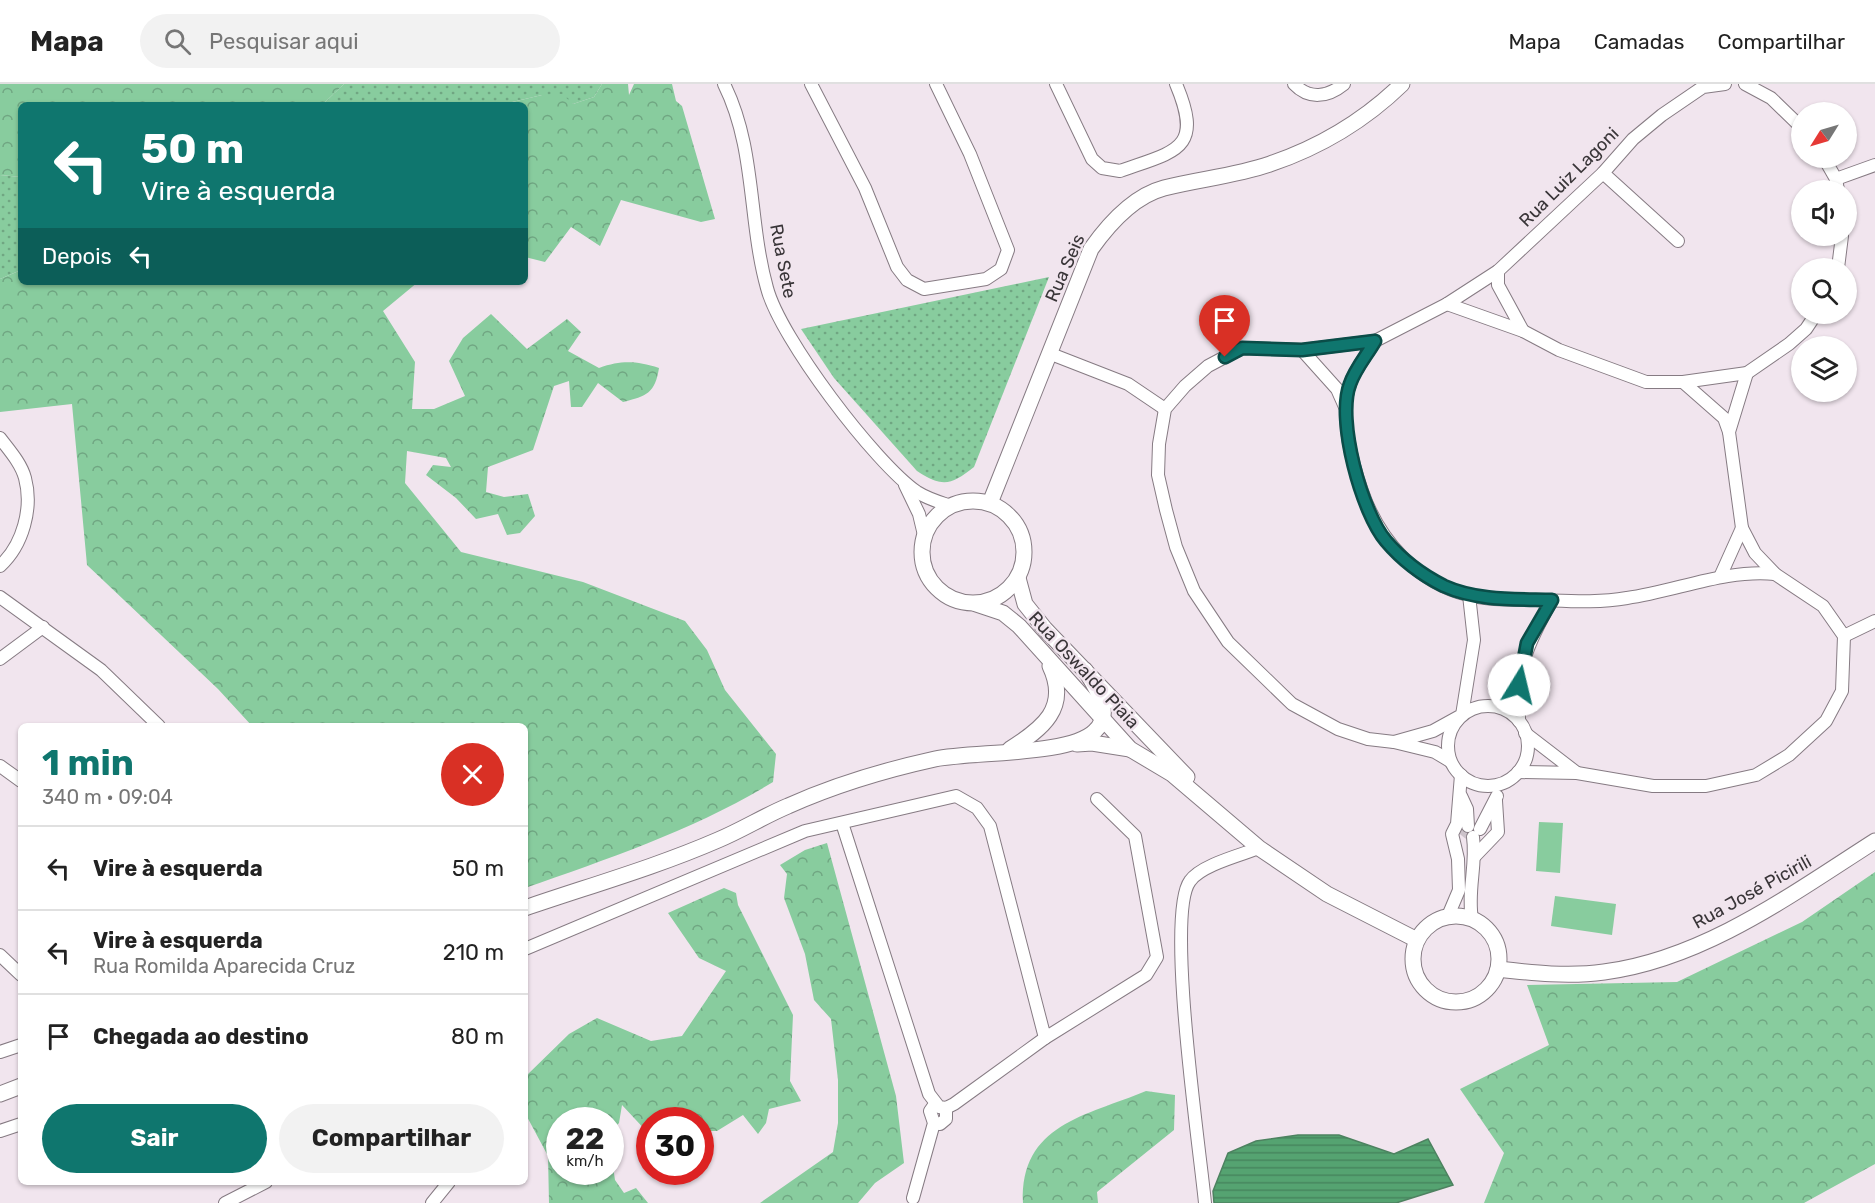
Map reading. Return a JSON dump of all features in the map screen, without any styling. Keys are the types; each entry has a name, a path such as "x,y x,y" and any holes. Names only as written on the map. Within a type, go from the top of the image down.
{"street":[{"name":"Rua Sete","path":"724,84 742,131 765,279 772,305 790,340 814,374 901,479 919,514 924,535"},
{"path":"811,84 860,178 897,267 907,280 924,290 992,277 1005,264 1008,250 970,154 936,84"},
{"path":"1056,84 1092,159 1111,171 1120,171 1172,150 1183,142 1189,123 1187,109 1176,84"},
{"path":"1294,84 1313,96 1324,95 1344,84"},
{"name":"Rua Seis","path":"990,503 1091,249 1110,225 1128,210 1163,188 1244,172 1296,154 1349,127 1402,84"},
{"name":"Rua Luiz Lagoni","path":"1375,341 1447,304 1498,271 1603,173 1633,139 1662,115 1703,87 1725,84"},
{"path":"1745,84 1772,98 1791,117"},
{"path":"1846,180 1875,165"},
{"path":"1603,173 1678,242"},
{"path":"1498,271 1498,285 1523,331"},
{"path":"1447,304 1523,331 1559,350 1646,382 1683,382 1747,374 1789,344 1809,324"},
{"path":"1375,341 1302,350 1242,348 1208,366 1185,386 1165,409 1159,444 1158,475 1176,547 1194,591 1228,642 1292,704 1338,729 1368,739 1394,742 1435,752 1450,761 1461,775 1480,786 1498,785 1518,772 1525,760 1528,747 1526,733"},
{"path":"1346,408 1349,385 1375,341"},
{"path":"1302,350 1337,388 1346,408 1356,473 1366,504 1385,540 1416,570 1444,586 1469,595 1552,600 1625,599 1680,589 1720,577 1751,572 1775,574"},
{"path":"1051,354 1128,384 1165,409"},
{"path":"1729,432 1747,374"},
{"path":"1518,772 1577,773 1653,786 1706,786 1756,775 1789,755 1826,721 1842,691 1844,636 1823,606 1775,574 1755,552 1742,528 1729,432 1724,417 1683,382"},
{"path":"0,438 16,458 25,478 27,499 26,523 6,560 0,566"},
{"name":"Rua Sete","path":"901,479 934,501 951,506"},
{"path":"970,501 990,503 1007,514 1023,539 1024,560 1018,578 996,599 976,604 947,597 932,583 923,565 924,535 935,518 951,506 970,501"},
{"path":"1720,577 1742,528"},
{"name":"Rua Oswaldo Piaia","path":"1018,578 1025,604 1183,772 1217,812"},
{"path":"1450,761 1449,736 1462,715 1474,640 1469,595"},
{"path":"0,597 101,670 156,723"},
{"path":"1519,721 1520,672 1527,643 1552,600"},
{"name":"Rua Oswaldo Piaia","path":"976,604 1003,614 1040,650 1103,722 1130,749 1172,774 1259,848 1327,894 1417,940"},
{"path":"1844,636 1875,621"},
{"path":"0,659 43,627"},
{"path":"1007,751 1042,727 1054,708 1056,678 1040,650"},
{"path":"1071,745 1094,733 1103,722 1104,711 1097,690 1085,670"},
{"path":"1394,742 1433,731 1462,715 1485,706 1498,707 1519,721 1526,733 1577,773"},
{"path":"528,907 688,852 793,803 869,775 938,758 1007,751 1092,743 1130,749"},
{"path":"0,766 18,779"},
{"path":"1448,916 1459,890 1458,859 1452,834 1457,824 1461,775"},
{"path":"1475,856 1498,832 1496,801 1498,785"},
{"path":"528,948 805,831 956,796 977,808 990,826 1045,1038"},
{"path":"1461,796 1467,809 1475,856 1468,898 1472,919"},
{"path":"941,1106 1146,975 1157,957 1135,836 1097,799"},
{"path":"1458,859 1471,832 1496,801"},
{"path":"842,823 929,1094 941,1106 946,1119 940,1124 934,1123 913,1198"},
{"name":"Rua José Picirili","path":"1498,969 1542,974 1604,972 1695,946 1740,924 1875,841"},
{"path":"1205,1203 1182,984 1179,940 1183,912 1189,882 1200,872 1259,848"},
{"path":"1448,916 1472,919 1486,928 1493,936 1498,947 1498,969 1493,982 1483,993 1470,1000 1452,1003 1440,999 1427,990 1418,978 1413,962 1417,940 1431,924 1448,916"},
{"path":"0,955 18,972"},
{"path":"0,1052 18,1046"},
{"path":"0,1094 18,1087"},
{"path":"0,1131 18,1125"},
{"path":"225,1203 260,1185"},
{"path":"432,1203 447,1185"}],"green space":[{"path":"0,84 344,84 325,102 18,102 18,177 0,175"},
{"path":"344,84 602,84 594,97 573,104 542,95 512,102 325,102"},
{"path":"602,84 628,84 629,95 634,84 672,84 676,101 682,106 715,219 701,222 621,200 600,246 571,227 545,262 528,258 528,102 512,102 542,95 562,94 573,104 594,97"},
{"path":"0,175 18,177 18,271 0,279"},
{"path":"18,271 18,285 414,285 383,311 415,362 412,409 434,409 465,396 449,361 463,338 491,314 527,349 567,319 581,332 568,351 599,368 629,362 659,368 655,383 648,392 638,398 623,402 598,383 582,407 571,407 569,381 554,386 533,450 488,467 486,492 504,497 528,494 535,516 520,533 507,535 498,514 476,519 456,498 426,475 433,465 451,467 446,458 407,451 405,483 461,552 583,582 685,621 707,650 725,690 776,754 773,782 744,799 683,828 621,854 528,887 528,723 249,723 218,689 87,565 72,404 0,412 0,279"},
{"path":"1049,277 974,467 953,481 940,482 917,471 834,378 801,329"},
{"path":"1539,822 1563,823 1560,873 1536,871"},
{"path":"827,843 896,1096 904,1163 875,1183 858,1203 760,1203 833,1152 838,1123 838,1080 831,1019 814,1000 805,954 784,898 787,874 780,865 805,850"},
{"path":"1875,872 1875,1164 1804,1203 1484,1203 1504,1153 1460,1089 1549,1045 1527,985 1677,982 1802,922"},
{"path":"724,888 736,893 738,905 793,1015 790,1081 801,1101 769,1109 766,1123 758,1134 743,1115 714,1131 714,1107 636,1107 636,1120 622,1105 622,1107 546,1107 546,1152 528,1119 528,1074 569,1034 597,1018 651,1041 682,1036 726,971 699,958 668,913"},
{"path":"1555,896 1616,904 1612,935 1551,926"},
{"path":"1146,1091 1175,1095 1174,1130 1097,1192 1098,1203 1023,1203 1025,1177 1033,1156 1045,1139 1080,1117"},
{"path":"549,1185 618,1185 624,1193 636,1188 648,1203 549,1203"}],"shaded area":[{"path":"1298,1135 1339,1135 1394,1154 1428,1139 1453,1185 1396,1203 1214,1203 1213,1191 1228,1153 1256,1141"}],"tunnel":[{"path":"1461,835 1468,826"}],"route":[{"path":"1225,357 1242,348 1302,350 1334,348 1375,341 1349,385 1346,408 1350,446 1366,504 1385,540 1416,570 1444,586 1469,595 1552,600 1527,643 1519,685"}]}
